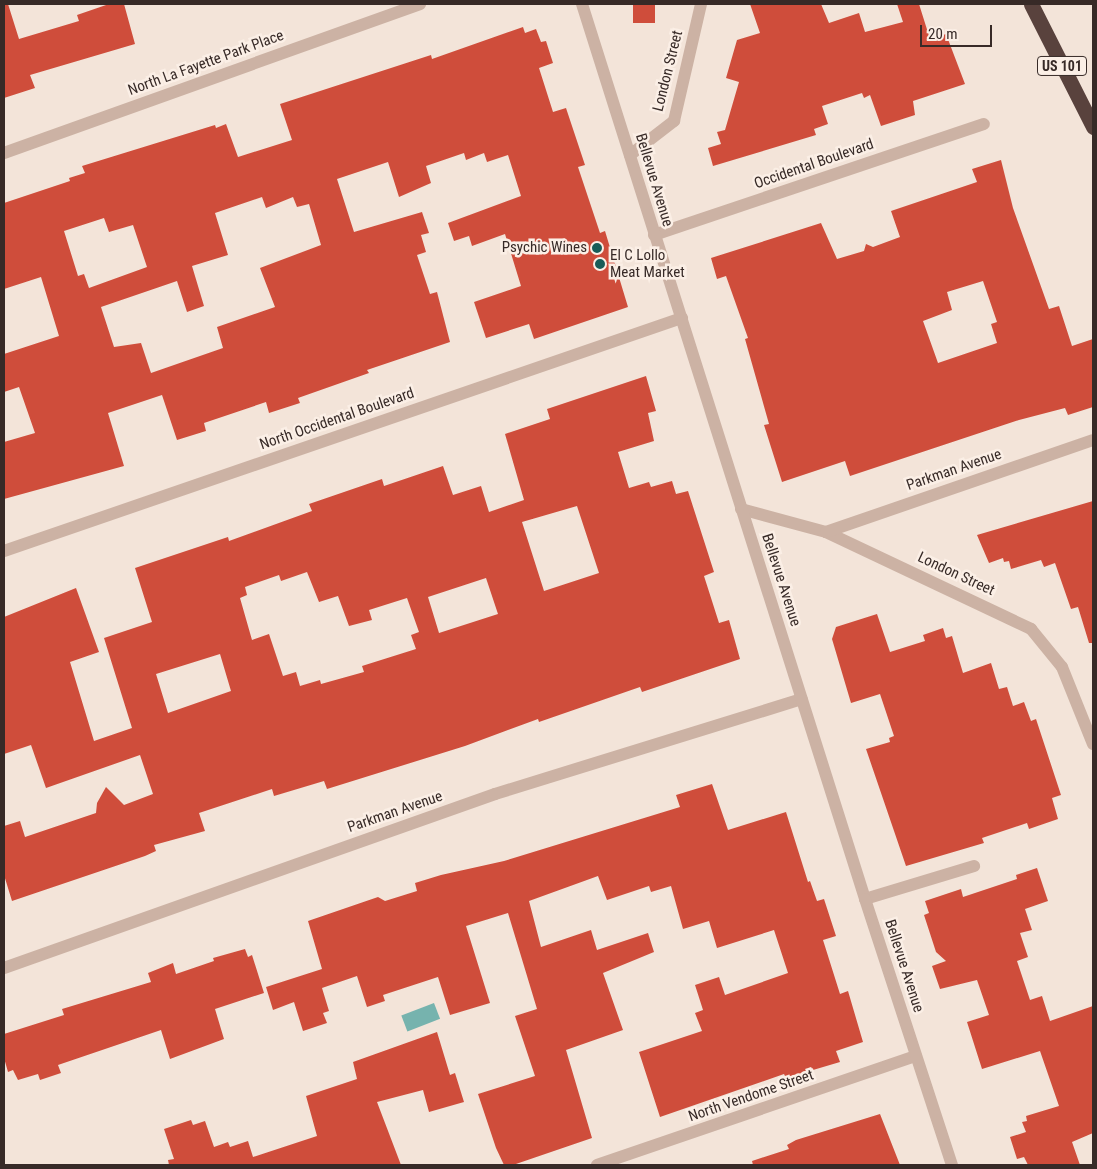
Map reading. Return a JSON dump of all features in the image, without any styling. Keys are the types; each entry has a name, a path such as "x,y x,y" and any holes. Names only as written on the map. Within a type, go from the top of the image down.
{"highway":[{"name":"US 101","path":"1031,4 1093,127"}],"street":[{"name":"North La Fayette Park Place","path":"4,152 420,4"},
{"name":"Bellevue Avenue","path":"582,4 865,899 952,1165"},
{"name":"London Street","path":"630,155 674,121 702,4"},
{"name":"Occidental Boulevard","path":"654,235 984,124"},
{"name":"North Occidental Boulevard","path":"4,551 682,318"},
{"name":"Parkman Avenue","path":"826,532 1093,440"},
{"name":"London Street","path":"741,509 826,532 1031,629 1062,667 1093,744"},
{"name":"Parkman Avenue","path":"4,968 495,794 802,699"},
{"path":"865,899 974,866"},
{"name":"North Vendome Street","path":"597,1165 916,1056"}],"water":[{"path":"434,1003 440,1019 407,1031 401,1016"}],"building":[{"path":"4,4 8,4 19,39 79,21 77,15 109,4 124,4 135,44 30,75 35,88 4,98"},
{"path":"633,4 655,4 655,23 633,23"},
{"path":"750,4 821,4 829,23 859,13 865,32 903,22 897,4 919,4 930,39 946,34 965,84 913,101 915,115 881,126 870,95 864,98 862,93 822,106 828,124 814,129 816,135 713,166 708,148 721,144 717,132 725,130 739,82 726,78 737,40 760,33"},
{"path":"523,27 525,33 536,29 541,42 546,41 553,63 539,68 553,112 566,108 585,165 578,167 600,233 605,231 628,307 534,339 529,324 486,338 474,302 521,286 505,234 472,246 469,236 454,241 448,223 521,196 508,155 487,162 484,153 466,160 464,153 426,166 431,183 399,197 388,162 337,179 354,232 422,212 429,233 421,235 426,252 417,255 430,294 437,292 450,342 367,370 369,373 298,398 300,403 269,413 266,402 204,423 206,431 177,440 162,395 108,413 124,466 4,499 4,442 35,433 19,387 4,392 4,354 59,336 41,277 4,289 4,203 70,181 69,178 85,173 82,166 215,125 216,128 226,124 238,157 292,140 280,104 431,55 432,59","holes":["262,197 266,208 293,197 297,207 309,204 321,245 260,268 275,307 217,327 223,348 151,373 141,343 114,347 101,307 177,281 187,312 204,306 192,266 228,255 215,213","104,218 109,232 133,225 147,267 89,288 84,274 78,276 64,231"]},
{"path":"1001,160 1013,208 1049,309 1059,306 1072,346 1093,339 1093,407 1068,415 1065,408 1019,420 850,476 845,461 782,482 764,425 769,424 745,339 748,338 726,276 717,279 711,258 821,223 837,259 864,251 866,244 873,247 900,237 891,211 977,182 972,169","holes":["983,281 997,322 991,324 997,343 938,363 923,321 952,310 947,292"]},
{"path":"646,376 656,411 648,413 654,441 618,452 629,488 649,482 651,487 672,481 676,494 688,491 714,572 704,576 719,623 729,620 740,659 642,692 640,687 539,722 538,719 465,746 327,789 324,781 274,796 272,789 199,813 205,831 154,845 156,851 145,856 12,901 4,875 4,826 20,821 25,837 96,813 97,803 106,787 124,805 153,794 140,755 46,788 31,745 4,754 4,617 76,588 99,652 70,662 94,741 132,728 104,638 152,622 135,568 228,537 229,541 312,511 309,504 382,479 384,486 443,466 453,495 481,486 489,512 524,500 505,434 550,419 547,409","holes":["577,506 599,573 544,591 522,522","307,572 319,602 338,596 349,626 372,620 369,610 407,598 419,632 411,635 416,649 362,666 364,672 321,684 320,680 300,686 296,672 283,676 269,634 252,640 240,598 247,595 245,587 279,575 281,581","486,578 498,614 439,633 428,597","220,654 231,691 168,713 156,674"]},
{"path":"1093,501 1093,643 1089,643 1078,607 1071,609 1055,563 1044,567 1041,560 1011,569 1009,561 1004,562 1003,558 989,563 977,535"},
{"path":"877,614 890,652 925,641 923,635 943,628 946,638 952,636 963,673 991,663 999,689 1007,687 1013,706 1024,702 1031,721 1036,719 1061,795 1052,798 1058,819 1029,829 1027,823 982,838 984,843 906,866 866,749 890,742 889,738 894,736 880,694 851,703 832,639 836,627"},
{"path":"712,784 728,830 786,812 808,882 810,881 817,901 824,899 836,936 823,940 840,994 848,991 863,1042 836,1051 840,1062 786,1078 784,1074 660,1117 639,1052 702,1031 695,1013 703,1010 695,985 719,977 725,995 788,973 774,930 717,948 709,921 683,929 671,886 651,892 649,886 607,900 598,876 529,901 541,947 591,930 597,950 648,933 654,952 603,973 623,1030 566,1050 592,1138 513,1165 504,1165 496,1148 478,1094 535,1076 515,1016 537,1009 508,913 466,926 490,1003 450,1015 438,977 383,995 385,1001 367,1007 357,976 322,988 329,1011 323,1013 327,1023 303,1031 294,1002 273,1010 266,987 322,969 308,921 378,897 385,901 417,891 415,883 441,875 504,861 680,807 676,795"},
{"path":"1037,868 1048,901 1025,909 1032,930 1020,933 1028,957 1017,961 1030,1000 1042,996 1050,1021 1093,1006 1093,1133 1072,1142 1080,1165 1028,1165 1024,1157 1017,1159 1010,1137 1026,1132 1022,1122 1027,1121 1026,1116 1059,1106 1040,1051 982,1069 967,1022 989,1015 977,980 940,989 932,966 946,961 936,952 924,915 929,913 925,901 961,889 963,897 1017,879 1016,875"},
{"path":"245,949 248,957 252,955 264,993 215,1009 224,1039 170,1059 161,1030 58,1065 61,1073 40,1080 38,1074 18,1080 13,1070 8,1072 4,1058 4,1034 64,1015 62,1009 151,982 148,973 173,963 176,974 214,961 213,958"},
{"path":"437,1032 450,1075 455,1073 464,1102 429,1112 423,1090 377,1102 401,1165 169,1165 168,1160 174,1159 164,1129 191,1120 193,1125 205,1121 214,1147 228,1142 230,1147 248,1141 253,1157 317,1136 306,1096 357,1079 353,1062"},
{"path":"880,1114 900,1165 753,1165 752,1161 789,1149 787,1145 796,1140"}],"place":[{"name":"Psychic Wines","path":"597,248"},
{"name":"El C Lollo Meat Market","path":"600,264"}]}
